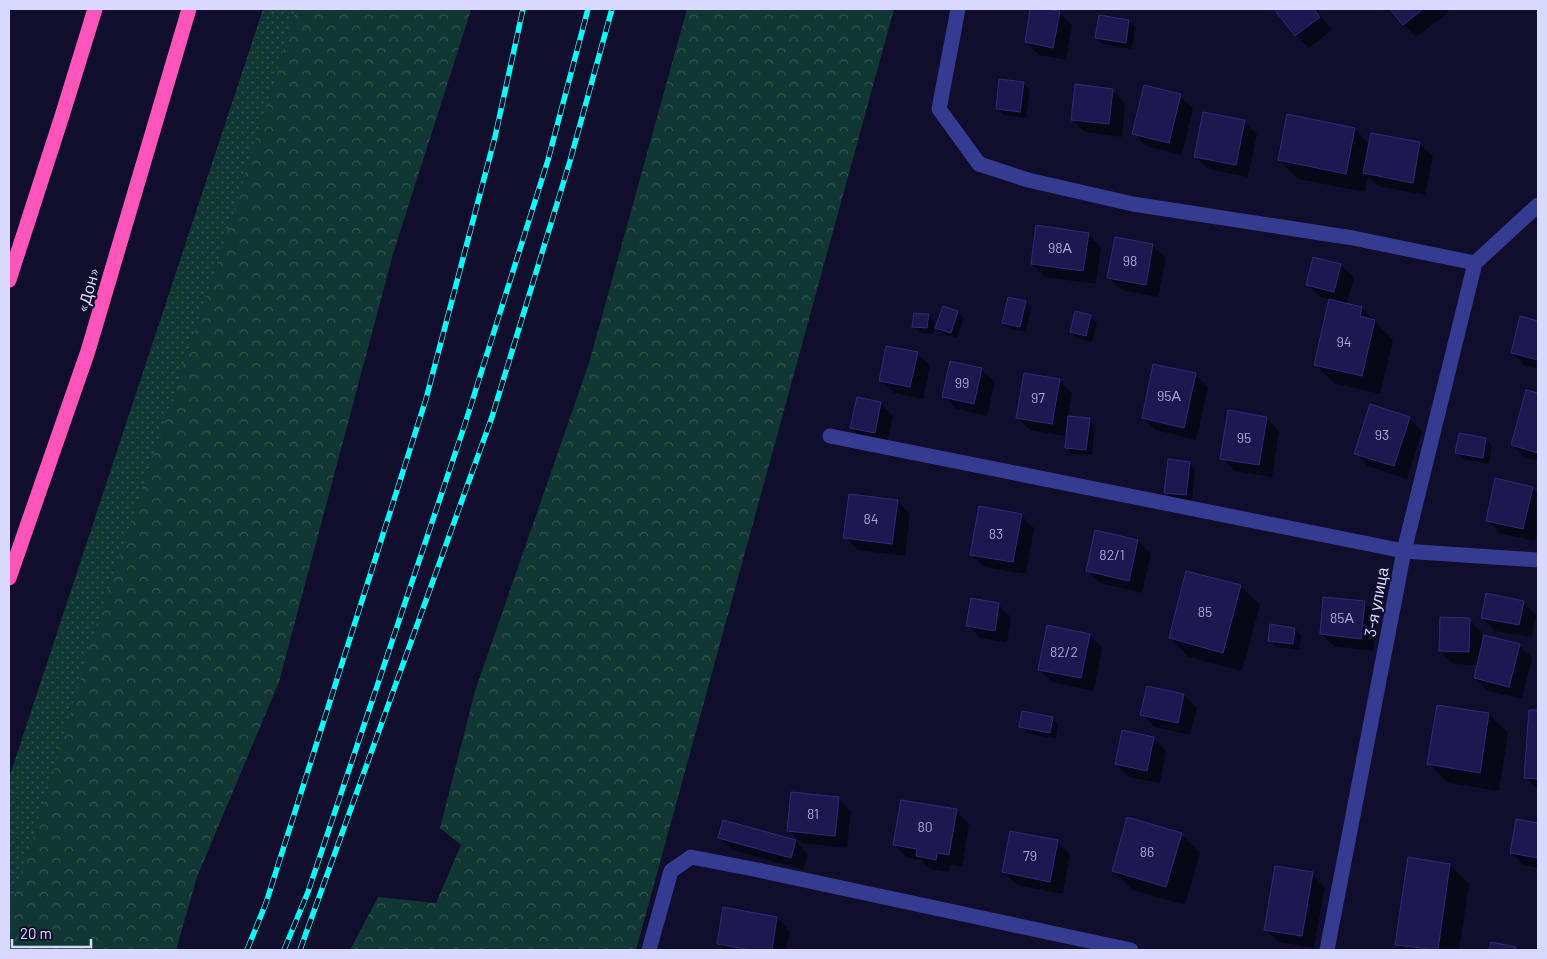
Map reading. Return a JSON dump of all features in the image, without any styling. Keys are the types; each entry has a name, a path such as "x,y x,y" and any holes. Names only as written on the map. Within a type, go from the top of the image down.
{"highway":[{"path":"9,280 95,9"},
{"name":"«Дон»","path":"9,578 88,351 189,9"}],"lane":[{"path":"958,9 939,109 979,164 1028,180 1133,204 1353,238 1475,263 1538,205"},
{"name":"3-я улица","path":"1327,950 1404,551 1475,263"},
{"path":"830,436 1404,551 1538,560"},
{"path":"649,950 671,871 691,857 1131,950"}],"green space":[{"path":"263,9 411,9 9,950 9,778"},
{"path":"296,9 471,10 393,254 279,682 197,877 176,950 9,950 9,906 36,830 95,629 223,246"},
{"path":"687,9 894,9 636,950 350,950 378,897 436,903 461,845 440,828 475,691 589,363"}],"building":[{"path":"1030,9 1060,11 1053,48 1025,42"},
{"path":"1274,9 1314,9 1320,17 1295,36"},
{"path":"1390,9 1423,9 1403,25"},
{"path":"1099,15 1129,20 1126,43 1095,38"},
{"path":"999,79 1024,82 1020,112 996,109"},
{"path":"1075,84 1113,89 1109,124 1071,120"},
{"path":"1144,85 1181,94 1169,143 1132,134"},
{"path":"1203,112 1245,120 1236,165 1194,157"},
{"path":"1287,114 1355,128 1346,174 1278,160"},
{"path":"1371,133 1420,142 1413,183 1363,173"},
{"path":"1036,225 1089,233 1083,271 1031,264"},
{"path":"1115,237 1153,244 1146,285 1107,278"},
{"path":"1313,257 1341,264 1334,292 1306,285"},
{"path":"1008,297 1026,301 1020,327 1002,323"},
{"path":"1329,299 1362,307 1360,316 1375,320 1362,376 1314,365"},
{"path":"943,306 958,311 951,333 935,328"},
{"path":"1075,311 1091,315 1086,336 1070,332"},
{"path":"914,313 929,314 927,328 912,327"},
{"path":"1520,316 1538,321 1538,360 1511,353"},
{"path":"886,346 918,352 910,387 879,381"},
{"path":"950,361 982,368 974,404 942,397"},
{"path":"1153,364 1196,373 1184,428 1142,418"},
{"path":"1024,373 1060,379 1052,424 1016,418"},
{"path":"1526,390 1538,393 1538,453 1511,445"},
{"path":"857,397 881,402 875,433 850,428"},
{"path":"1370,404 1410,417 1394,466 1354,454"},
{"path":"1228,410 1267,417 1259,465 1220,459"},
{"path":"1068,416 1090,418 1086,450 1065,448"},
{"path":"1459,433 1486,438 1483,458 1455,453"},
{"path":"1168,459 1190,462 1186,495 1164,493"},
{"path":"1495,478 1533,487 1523,529 1486,521"},
{"path":"849,494 898,500 892,544 843,538"},
{"path":"979,506 1022,514 1013,562 970,555"},
{"path":"1095,530 1138,540 1129,581 1086,571"},
{"path":"1186,571 1241,585 1223,653 1169,638"},
{"path":"1486,593 1524,601 1519,625 1481,618"},
{"path":"1323,597 1365,601 1361,639 1320,634"},
{"path":"971,598 999,603 995,631 966,626"},
{"path":"1440,617 1470,618 1469,652 1439,651"},
{"path":"1270,624 1295,628 1293,644 1268,641"},
{"path":"1047,625 1090,634 1081,678 1038,670"},
{"path":"1484,635 1520,644 1509,687 1474,678"},
{"path":"1147,686 1184,694 1178,723 1140,715"},
{"path":"1437,705 1489,713 1480,773 1427,764"},
{"path":"1529,710 1538,710 1538,779 1524,778"},
{"path":"1022,711 1053,717 1050,733 1019,727"},
{"path":"1122,730 1154,737 1147,771 1115,764"},
{"path":"791,792 839,797 835,836 787,831"},
{"path":"901,800 957,809 949,855 937,853 936,860 916,856 917,849 893,845"},
{"path":"1127,817 1182,833 1166,887 1112,871"},
{"path":"1516,819 1538,823 1538,858 1510,853"},
{"path":"723,820 796,840 791,858 718,838"},
{"path":"1010,831 1058,840 1050,882 1002,872"},
{"path":"1408,857 1450,864 1438,950 1395,945"},
{"path":"1275,866 1313,872 1302,936 1264,930"},
{"path":"723,907 777,917 772,950 751,950 717,944"},
{"path":"1491,942 1516,947 1515,950 1489,950"}],"railway":[{"path":"247,950 266,903 426,399 495,137 523,9"},
{"path":"284,950 308,892 465,424 548,160 588,9"},
{"path":"300,950 492,417 570,161 612,9"}]}
